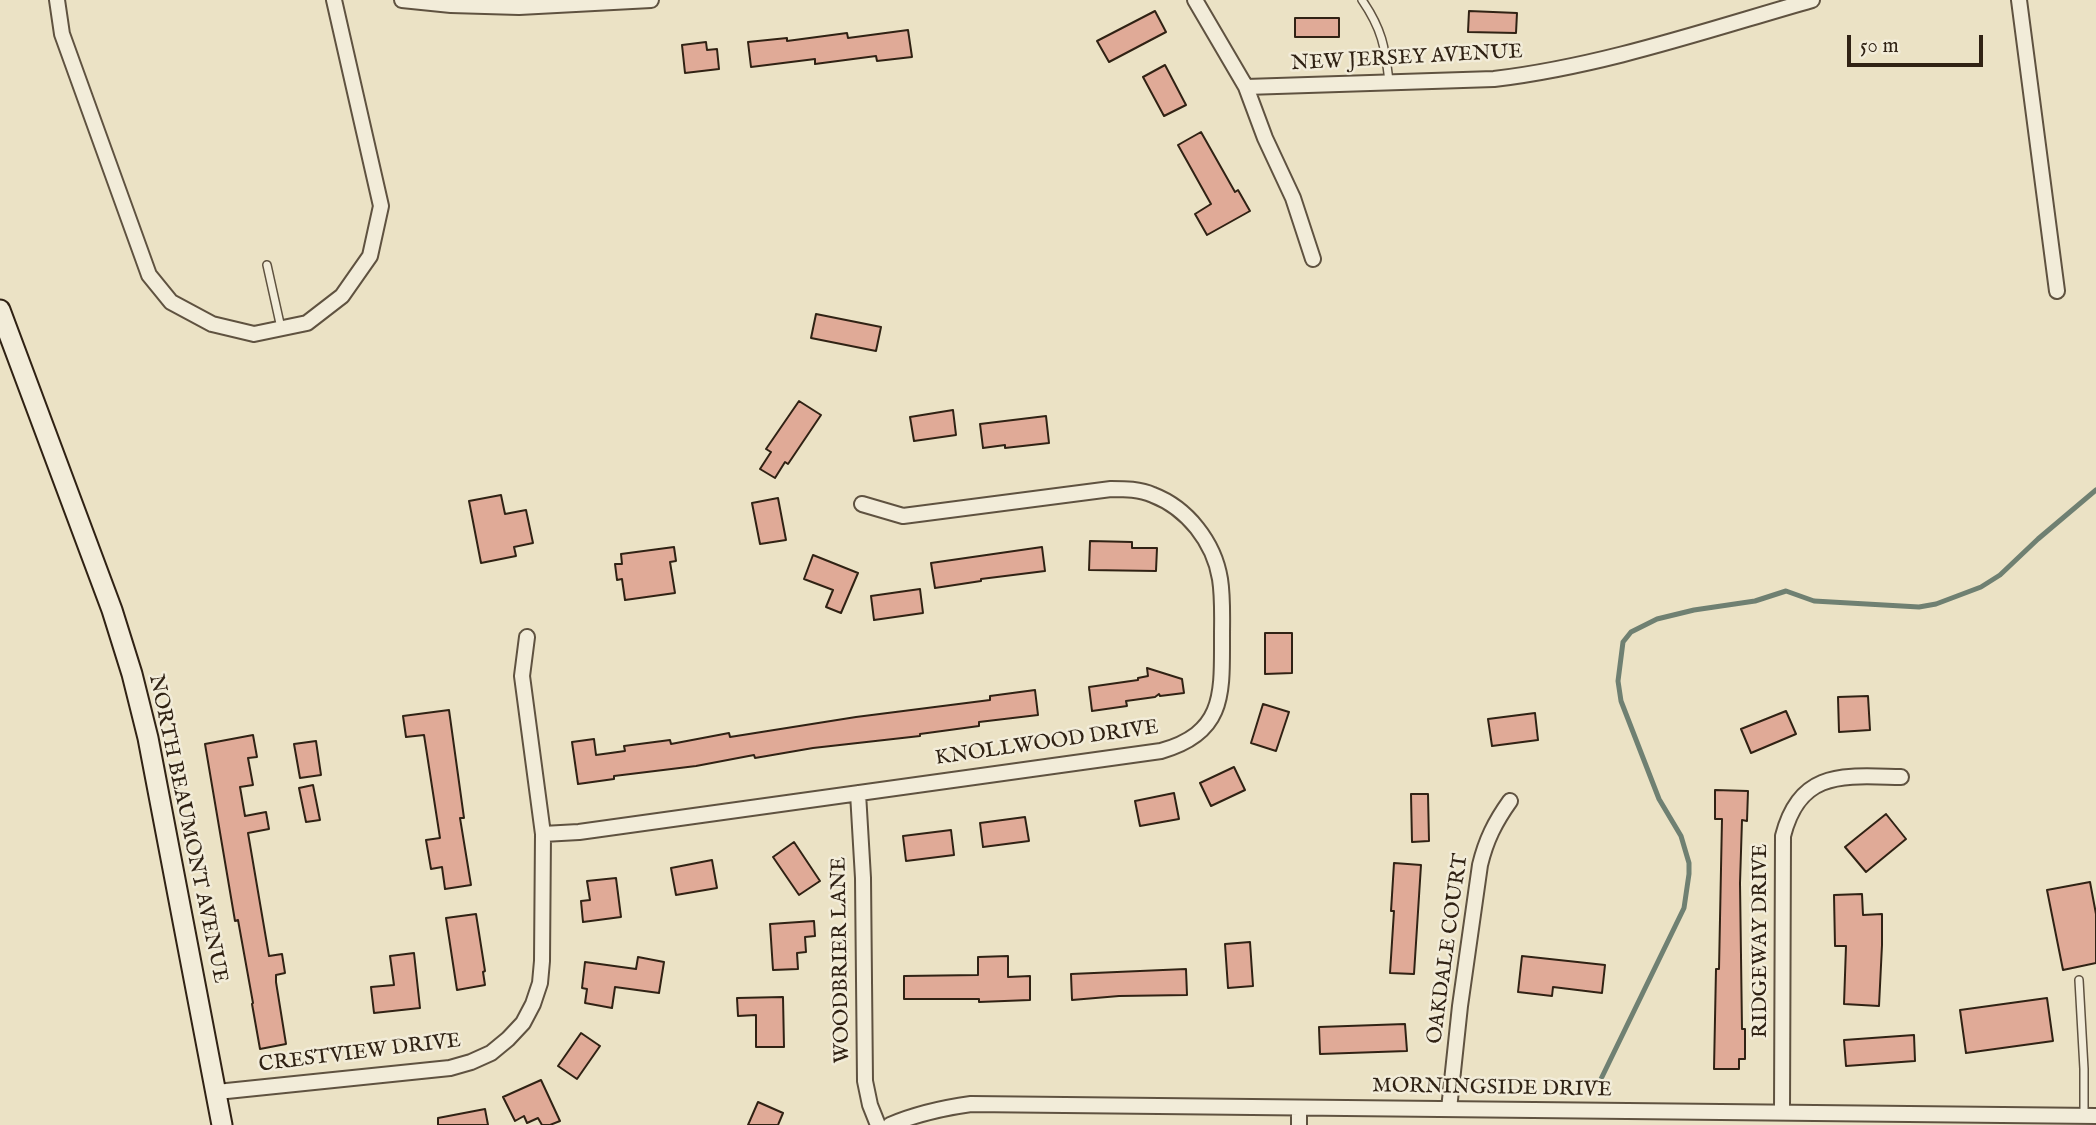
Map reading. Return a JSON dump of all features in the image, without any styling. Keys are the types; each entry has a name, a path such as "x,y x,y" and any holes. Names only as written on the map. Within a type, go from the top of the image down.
{"street":[{"path":"57,0 62,34 149,275 171,302 212,324 254,334 307,323 342,296 370,256 380,206 334,0"},
{"path":"402,0 519,7 651,0"},
{"path":"1195,0 1246,87 1265,138 1293,198 1313,259"},
{"name":"NEW JERSEY AVENUE","path":"1246,87 1493,79 1558,70 1615,57 1812,0"},
{"path":"2019,0 2057,291"},
{"name":"NORTH BEAUMONT AVENUE","path":"0,310 112,610 132,674 148,738 222,1125"},
{"name":"KNOLLWOOD DRIVE","path":"543,834 579,832 1161,751 1178,746 1206,725 1215,710 1222,684 1222,598 1219,576 1213,554 1202,534 1187,516 1171,503 1132,489 1111,489 903,516 862,505"},
{"name":"CRESTVIEW DRIVE","path":"217,1092 450,1068 491,1052 523,1023 540,983 542,961 543,834 522,676 527,637"},
{"name":"RIDGEWAY DRIVE","path":"1782,1111 1783,836 1787,819 1795,804 1807,792 1837,777 1900,777"},
{"name":"WOODBRIER LANE","path":"858,793 863,878 865,1081 878,1125"},
{"name":"OAKDALE COURT","path":"1449,1109 1480,865 1485,842 1495,821 1510,801"},
{"name":"MORNINGSIDE DRIVE","path":"890,1125 940,1108 971,1104 2090,1116"},
{"path":"1298,1125 1299,1108"}],"lane":[{"path":"1362,0 1385,45 1389,81"},
{"path":"267,265 281,328"},
{"path":"2078,980 2090,1116"}],"building":[{"path":"1155,11 1166,32 1109,62 1097,41"},
{"path":"1469,11 1517,13 1516,33 1468,32"},
{"path":"1295,18 1339,18 1339,37 1295,37"},
{"path":"908,30 912,57 877,61 876,56 815,64 815,59 751,67 748,42 787,38 787,41 847,33 848,38"},
{"path":"706,42 707,50 717,49 719,69 685,73 682,45"},
{"path":"1165,65 1186,105 1164,116 1143,77"},
{"path":"1201,132 1235,192 1238,190 1250,211 1207,235 1195,214 1211,204 1178,145"},
{"path":"816,314 881,327 876,351 811,338"},
{"path":"799,401 821,415 788,464 785,462 775,478 760,469 771,452 766,449"},
{"path":"953,410 956,435 914,441 910,417"},
{"path":"1046,416 1049,443 983,448 980,424"},
{"path":"501,495 505,514 526,510 533,543 514,547 516,556 481,563 469,501"},
{"path":"778,498 786,540 760,544 752,503"},
{"path":"1090,541 1132,542 1132,548 1157,548 1156,571 1089,570"},
{"path":"674,547 676,561 670,562 675,593 625,600 622,579 617,580 615,564 622,564 621,554"},
{"path":"1042,547 1045,571 935,588 931,563"},
{"path":"813,555 858,573 841,613 826,607 833,590 804,579"},
{"path":"920,589 923,613 874,620 871,596"},
{"path":"1265,633 1292,633 1292,673 1265,674"},
{"path":"1147,668 1182,679 1184,693 1159,694 1155,697 1126,701 1127,706 1092,711 1089,687 1138,680 1148,676"},
{"path":"1035,690 1038,715 979,722 979,726 920,736 813,748 755,758 754,755 578,784 572,742 594,739 596,755 625,751 624,746 670,740 671,744 729,733 730,737 990,700 990,696"},
{"path":"1868,696 1870,730 1839,732 1838,697"},
{"path":"1263,704 1289,712 1276,751 1251,743"},
{"path":"449,710 464,818 460,818 471,885 445,889 442,867 431,869 426,840 440,838 424,735 406,737 403,716"},
{"path":"1786,711 1796,734 1751,753 1741,729"},
{"path":"1535,713 1538,740 1492,746 1488,719"},
{"path":"253,735 257,757 248,758 253,785 240,787 245,816 266,812 269,829 248,833 269,956 282,954 285,973 276,975 276,982 286,1044 260,1049 205,744"},
{"path":"316,741 321,775 300,778 294,744"},
{"path":"1234,767 1245,790 1211,806 1200,783"},
{"path":"313,785 320,820 306,822 299,788"},
{"path":"1715,790 1748,791 1747,821 1742,820 1740,883 1742,1029 1745,1029 1745,1059 1739,1059 1739,1069 1714,1069 1722,819 1715,819"},
{"path":"1174,793 1179,819 1140,826 1135,801"},
{"path":"1411,794 1428,794 1429,841 1412,842"},
{"path":"1886,814 1906,839 1866,872 1845,847"},
{"path":"1025,817 1029,841 983,847 980,823"},
{"path":"951,830 954,855 906,861 903,836"},
{"path":"794,842 820,881 799,895 773,857"},
{"path":"712,860 717,888 676,895 671,868"},
{"path":"1394,863 1421,865 1414,974 1390,973"},
{"path":"616,878 621,917 583,922 581,901 590,900 587,881"},
{"path":"2090,882 2096,914 2096,963 2063,970 2047,890"},
{"path":"1862,894 1863,915 1882,914 1879,1006 1844,1004 1846,946 1835,946 1834,895"},
{"path":"476,914 485,985 457,990 446,918"},
{"path":"814,921 815,936 805,937 806,952 797,953 798,969 773,970 770,924"},
{"path":"1250,942 1253,986 1228,988 1225,944"},
{"path":"414,953 420,1008 374,1013 371,987 394,985 390,956"},
{"path":"1008,956 1008,977 1030,976 1030,1000 979,1002 979,999 904,999 904,976 978,975 978,957"},
{"path":"1522,956 1605,965 1602,993 1553,987 1552,996 1518,992"},
{"path":"638,957 664,962 659,993 615,987 612,1008 585,1003 587,989 582,988 585,962 636,969"},
{"path":"1186,969 1187,995 1072,1000 1071,974"},
{"path":"783,997 784,1047 756,1047 756,1015 738,1016 737,998"},
{"path":"2047,998 2053,1041 1966,1053 1960,1010"},
{"path":"1405,1024 1407,1051 1320,1054 1319,1027"},
{"path":"581,1033 600,1046 577,1079 558,1066"},
{"path":"1914,1035 1915,1061 1846,1066 1844,1040"},
{"path":"541,1080 560,1121 542,1125 538,1118 527,1123 524,1116 515,1121 503,1097"},
{"path":"758,1102 783,1113 778,1125 748,1125"},
{"path":"485,1109 488,1125 438,1125 438,1118"}],"waterway":[{"path":"1600,1081 1684,908 1689,874 1689,863 1681,836 1659,799 1621,701 1618,681 1623,642 1631,632 1657,619 1694,610 1755,601 1786,591 1814,601 1919,607 1936,604 1981,587 2000,575 2096,490"}]}
